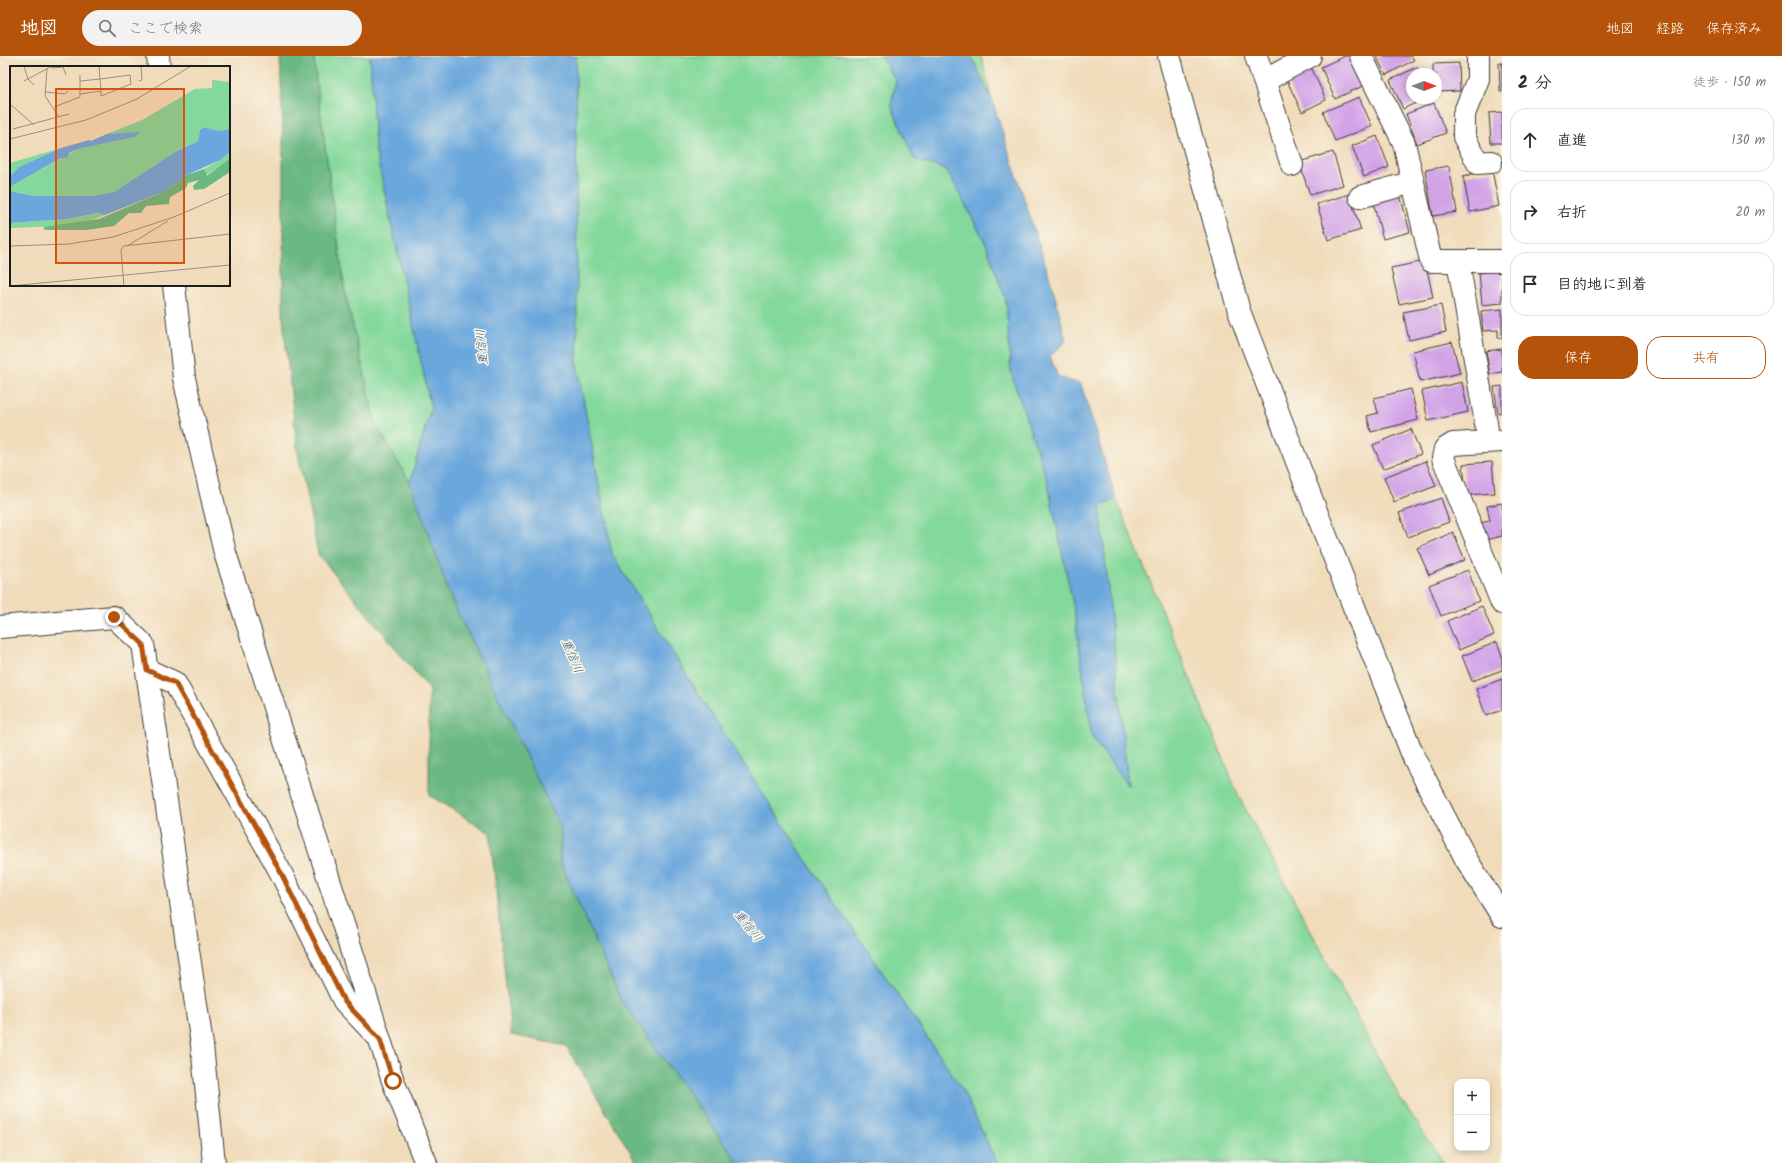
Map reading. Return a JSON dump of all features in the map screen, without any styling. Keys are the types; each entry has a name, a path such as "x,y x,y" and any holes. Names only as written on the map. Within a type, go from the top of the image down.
{"street":[{"path":"158,56 159,66"},
{"path":"1170,56 1239,311 1313,504 1414,758 1466,859 1502,916"},
{"path":"1256,56 1292,165"},
{"path":"1264,81 1310,56"},
{"path":"1361,56 1404,143 1431,261 1502,262"},
{"path":"1478,56 1478,79 1464,114 1464,137 1478,163 1491,162"},
{"path":"1360,198 1413,182"},
{"path":"1458,261 1496,441 1453,444 1445,449 1443,458 1502,603"},
{"path":"174,286 184,378 225,553 393,1081 426,1163"},
{"path":"0,626 114,617 143,644 202,1046 214,1163"},
{"path":"147,670 175,683 280,871 344,1001 380,1039"}],"green space":[{"path":"280,56 314,56 345,293 377,427 410,482 451,598 561,829 560,861 622,1001 739,1163 637,1163 566,1046 511,1035 490,833 429,795 429,689 318,554 297,448 283,319 283,136"},
{"path":"314,56 370,56 375,147 431,408 410,482 377,427 345,293"},
{"path":"576,56 881,56 896,81 891,105 914,159 947,170 986,244 1006,300 1011,373 1047,480 1074,609 1092,737 1128,785 1100,507 1116,499 1239,797 1400,1098 1444,1163 997,1163 961,1087 813,871 699,695 612,554 577,366"},
{"path":"971,56 981,56 992,100"}],"water":[{"name":"重信川","path":"370,56 576,56 577,366 612,554 699,695 813,871 961,1087 997,1163 739,1163 622,1001 560,861 561,829 451,598 410,482 431,408 375,147"},
{"path":"881,56 971,56 992,100 1053,288 1066,341 1050,356 1058,377 1081,384 1116,499 1100,507 1128,786 1092,737 1074,609 1047,480 1011,373 1006,300 986,244 947,170 914,159 891,105 896,81"}],"building":[{"path":"1345,56 1351,56 1365,85 1335,99 1321,67"},
{"path":"1376,56 1411,56 1414,60 1386,75"},
{"path":"1459,63 1460,91 1442,92 1442,68 1433,68 1433,64"},
{"path":"1499,63 1502,63 1502,92 1500,92"},
{"path":"1311,67 1326,100 1302,112 1286,79"},
{"path":"1406,72 1406,104 1413,104 1403,109 1390,80"},
{"path":"1359,97 1372,126 1335,141 1323,112"},
{"path":"1434,104 1446,133 1417,144 1406,114"},
{"path":"1502,112 1502,143 1491,143 1489,113"},
{"path":"1377,136 1389,167 1364,177 1352,146"},
{"path":"1333,152 1343,185 1310,195 1299,162"},
{"path":"1449,166 1457,212 1433,216 1425,170"},
{"path":"1492,170 1499,206 1470,212 1463,176"},
{"path":"1349,194 1361,230 1328,240 1317,204"},
{"path":"1400,195 1410,232 1383,239 1373,202"},
{"path":"1425,261 1433,297 1399,304 1391,268"},
{"path":"1502,271 1502,303 1482,305 1479,273"},
{"path":"1441,305 1446,332 1409,340 1403,312"},
{"path":"1502,309 1502,338 1498,338 1498,330 1483,331 1481,311"},
{"path":"1452,342 1460,373 1420,382 1413,351"},
{"path":"1502,349 1502,372 1490,374 1486,351"},
{"path":"1462,382 1468,412 1428,421 1422,391"},
{"path":"1502,386 1502,412 1498,413 1494,387"},
{"path":"1411,389 1418,420 1371,432 1367,416 1378,413 1374,398"},
{"path":"1411,429 1421,454 1383,469 1373,445"},
{"path":"1426,461 1436,486 1394,502 1384,477"},
{"path":"1492,462 1495,493 1466,495 1463,464"},
{"path":"1441,498 1449,522 1408,537 1399,513"},
{"path":"1502,503 1502,536 1482,541 1479,523 1490,521 1487,506"},
{"path":"1453,532 1465,560 1429,575 1417,548"},
{"path":"1468,570 1479,601 1441,616 1429,585"},
{"path":"1482,606 1494,635 1459,650 1447,621"},
{"path":"1497,642 1502,656 1502,670 1472,681 1462,656"},
{"path":"1502,679 1502,710 1486,716 1476,689"}],"route":[{"path":"114,617 143,644 147,670 175,683 280,871 344,1001 380,1039 393,1081"}]}
